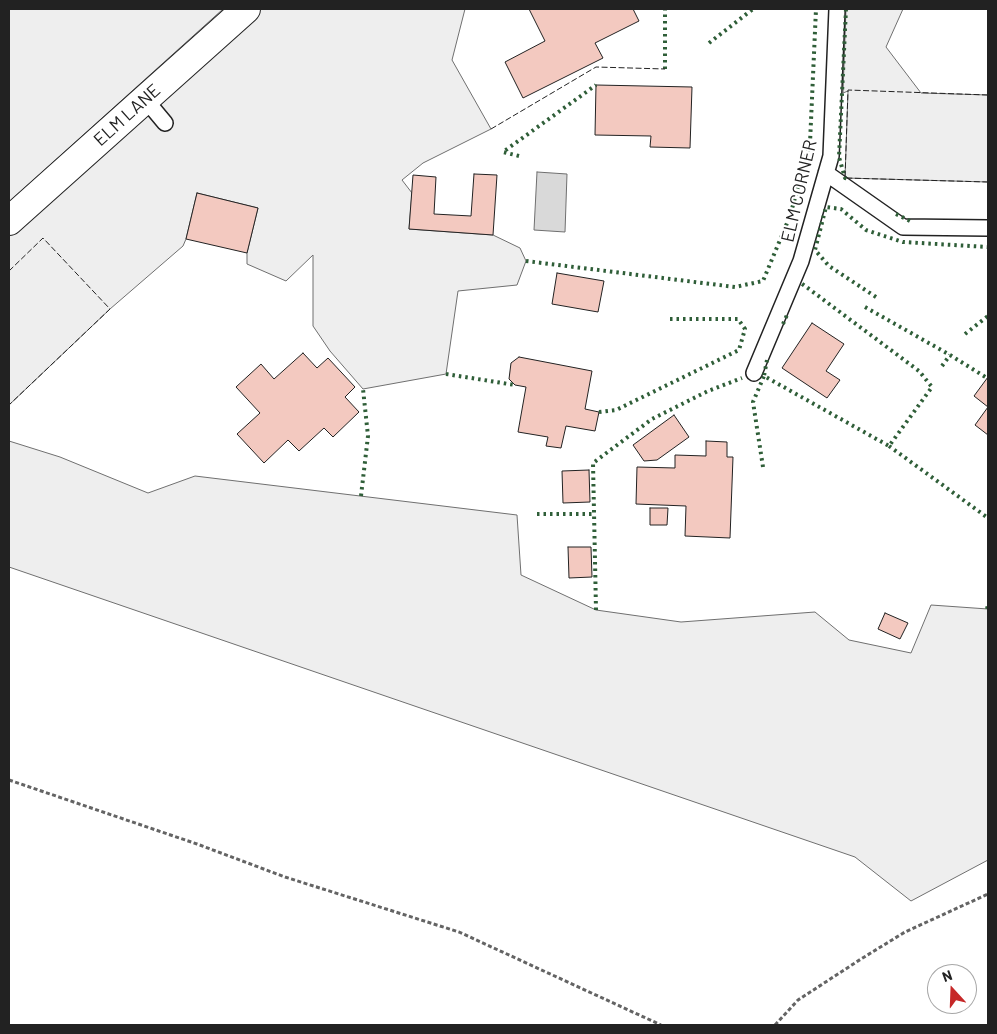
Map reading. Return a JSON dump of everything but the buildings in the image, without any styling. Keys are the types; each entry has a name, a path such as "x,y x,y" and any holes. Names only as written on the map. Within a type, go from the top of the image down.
{"street":[{"name":"ELM LANE","path":"9,222 246,9"}],"lane":[{"name":"ELM CORNER","path":"754,373 801,261 831,156 837,9"},
{"path":"145,99 165,123"},
{"path":"826,173 903,227 988,228"}],"path":[{"path":"9,780 197,844 285,877 458,932 661,1025"},
{"path":"775,1025 798,1000 861,959 905,932 988,894"}],"shaded area":[{"path":"9,9 223,9 9,202"},
{"path":"261,9 465,9 452,60 491,129 423,163 402,180 412,193 409,229 493,235 520,248 526,261 517,285 458,291 446,374 363,389 330,351 313,326 313,255 286,281 247,264 247,253 258,208 197,193 183,246 110,309 9,405 9,236"},
{"path":"846,9 903,9 886,47 921,93 988,95 988,182 845,178 848,91 843,93"},
{"path":"537,172 567,174 565,232 534,230"},
{"path":"9,441 60,457 148,493 195,476 517,515 521,575 596,610 681,622 815,612 849,640 911,653 931,605 988,609 988,860 911,901 855,857 9,567"}],"hedge":[{"path":"665,9 665,69"},
{"path":"709,43 753,9"},
{"path":"526,261 735,287 763,281 790,216 810,143 816,9"},
{"path":"846,9 839,157 845,178 848,179"},
{"path":"519,156 503,152 596,85"},
{"path":"876,297 829,266 815,250 826,207 841,209 866,230 903,242 988,247"},
{"path":"896,214 910,221"},
{"path":"767,360 764,376 889,446 932,387 919,371 801,283"},
{"path":"865,307 987,378"},
{"path":"783,324 787,315"},
{"path":"965,334 988,316"},
{"path":"599,412 616,410 739,350 745,329 738,319 666,319"},
{"path":"942,366 950,355"},
{"path":"446,374 515,385"},
{"path":"763,467 753,402 764,376"},
{"path":"596,610 593,463 652,419 708,391 742,378"},
{"path":"361,496 368,436 363,389"},
{"path":"889,446 988,518"},
{"path":"537,514 594,514"},
{"path":"987,609 988,605"}],"fence":[{"path":"491,129 596,67 665,69"},
{"path":"988,95 848,90 845,178 988,182"},
{"path":"9,271 43,238 110,309 9,405"}]}
